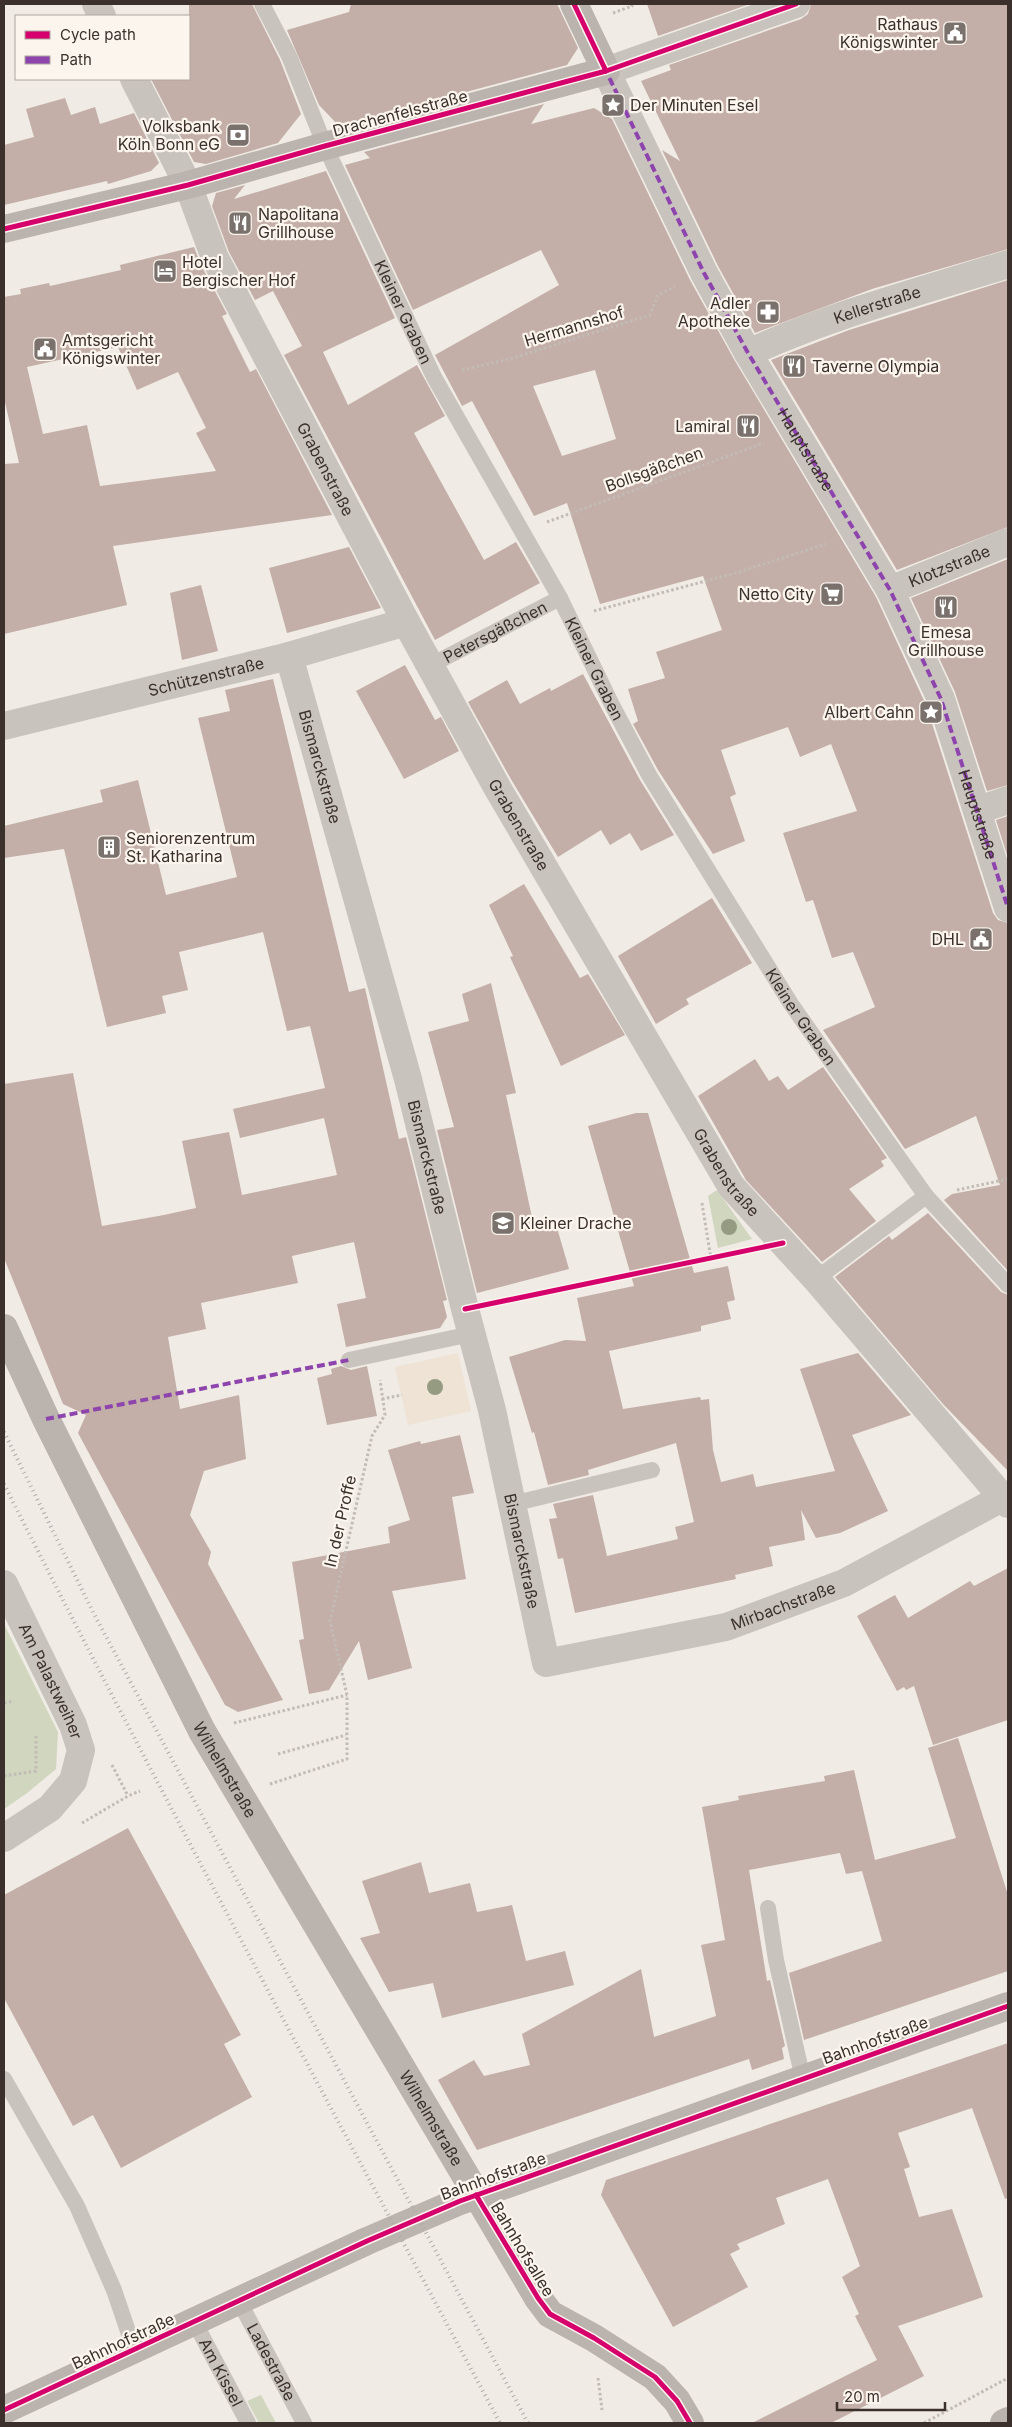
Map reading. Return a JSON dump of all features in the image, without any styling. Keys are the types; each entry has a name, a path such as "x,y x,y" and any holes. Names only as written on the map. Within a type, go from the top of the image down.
{"street":[{"name":"Hauptstraße","path":"574,4 704,273 748,353 858,533 890,590 941,699 1008,908"},
{"name":"Drachenfelsstraße","path":"4,229 188,185 325,146 606,72 796,4"},
{"name":"Grabenstraße","path":"135,80 188,185 215,258 406,622 498,789 731,1186 816,1279 1005,1501"},
{"name":"Kellerstraße","path":"748,353 779,339 894,299 1008,264"},
{"name":"Klotzstraße","path":"890,590 1008,542"},
{"name":"Schützenstraße","path":"4,726 289,656 406,622"},
{"name":"Bismarckstraße","path":"289,656 378,963 471,1334 492,1410 546,1663"},
{"path":"978,810 1008,800"},
{"name":"Wilhelmstraße","path":"4,1328 46,1420 202,1731 468,2198"},
{"name":"Mirbachstraße","path":"546,1663 726,1627 844,1583 1005,1501"},
{"name":"Am Palastweiher","path":"4,1584 73,1725 81,1750 73,1781 50,1808 4,1838"},
{"name":"Bahnhofstraße","path":"4,2410 239,2300 468,2198 1008,2006"},
{"name":"Bahnhofsallee","path":"468,2198 550,2314 594,2338 655,2377 677,2401 690,2423"},
{"path":"1004,2423 1008,2421"}],"lane":[{"name":"Kleiner Graben","path":"262,4 289,56 325,146 434,377 523,530 560,598 612,706 649,775 790,1004 926,1196 1008,1285"},
{"name":"Petersgäßchen","path":"431,665 560,598"},
{"path":"816,1279 926,1196"},
{"path":"349,1360 471,1334"},
{"path":"512,1504 652,1470"},
{"path":"768,1908 776,1960 802,2079"},
{"path":"4,2079 77,2206 114,2290 134,2350"},
{"name":"Ladestraße","path":"239,2300 304,2423"},
{"name":"Am Kissel","path":"194,2322 248,2423"}],"path":[{"path":"570,617 739,572 858,533"},
{"path":"926,1196 1008,1179"},
{"path":"382,1399 402,1395"},
{"path":"202,1731 348,1695"},
{"path":"4,1703 14,1700"},
{"path":"4,1776 36,1771 36,1735"},
{"path":"278,1754 346,1735"},
{"path":"109,1761 128,1796"},
{"path":"924,2423 1008,2378"}],"green space":[{"path":"717,1190 752,1239 718,1248 708,1196"},
{"path":"4,1624 58,1732 56,1769 4,1809"},
{"path":"261,2395 276,2423 259,2423 247,2401"}],"shaded area":[{"path":"458,1353 471,1411 408,1425 395,1367"}],"building":[{"path":"189,4 252,4 280,60 301,114 278,143 206,164 194,162 152,80 190,80"},
{"path":"351,4 557,4 578,48 567,65 339,126 319,105 287,30 349,12"},
{"path":"647,4 750,4 658,36"},
{"path":"811,4 1008,4 1008,249 872,289 755,333 718,266 662,150 680,161 641,81 671,70 669,65 801,19 808,14"},
{"path":"65,98 71,115 95,107 100,124 134,113 159,163 151,171 108,184 107,181 4,205 4,145 34,137 26,109"},
{"path":"544,104 531,124 594,108 612,119 690,280 735,361 876,597 926,705 993,913 998,920 1008,923 1008,1271 944,1200 952,1194 1000,1185 976,1116 905,1149 823,1030 875,1007 853,952 832,958 813,900 806,902 783,833 857,811 831,744 800,757 788,727 721,750 736,794 730,797 745,841 713,854 658,770 633,724 638,721 628,689 665,678 656,652 722,630 703,576 600,604 567,503 534,516 472,401 462,406 435,355 559,285 541,250 413,310 345,165 370,158 364,152","holes":["595,370 616,439 562,456 533,386"]},
{"path":"326,171 395,318 323,352 348,405 417,365 445,416 414,433 484,560 516,542 540,583 435,640 284,355 302,346 273,291 255,300 229,252 212,206 216,193 245,185 234,199"},
{"path":"194,247 201,265 227,314 222,316 250,372 256,369 332,515 113,546 127,605 4,634 4,464 19,463 4,398 4,297 21,294 20,289 49,283 50,286 121,270 120,265","holes":["118,347 137,390 178,372 206,428 196,433 216,471 100,486 87,425 43,434 27,367"]},
{"path":"1008,280 1008,527 897,570 771,360 849,330"},
{"path":"349,547 381,608 287,633 269,568"},
{"path":"1008,559 1008,785 987,791 955,692 911,598"},
{"path":"201,585 218,651 182,660 170,593"},
{"path":"405,665 435,720 441,717 459,751 404,779 356,691"},
{"path":"583,674 640,780 674,835 641,851 630,833 610,845 601,830 558,857 512,781 468,702 507,680 520,704 550,688 551,691"},
{"path":"273,679 349,992 365,988 399,1139 406,1137 447,1300 443,1301 447,1317 440,1328 346,1347 337,1304 366,1298 354,1242 292,1256 298,1283 201,1303 206,1329 168,1337 180,1409 239,1395 246,1459 204,1471 190,1515 211,1552 208,1564 283,1700 238,1712 225,1705 78,1433 86,1415 63,1404 4,1258 4,1084 73,1073 102,1226 164,1215 196,1208 182,1141 229,1132 242,1195 337,1175 324,1118 240,1138 233,1109 325,1088 310,1026 287,1031 263,932 179,952 188,990 162,996 166,1013 107,1027 64,849 4,858 4,826 103,802 100,790 138,780 166,895 237,877 198,718 230,711 225,690"},
{"path":"1008,816 1008,858 996,820"},
{"path":"524,884 580,978 588,974 625,1035 561,1066 510,957 513,956 489,905"},
{"path":"712,898 752,963 686,999 689,1004 656,1024 618,956"},
{"path":"491,983 516,1093 506,1095 534,1227 555,1221 569,1269 477,1293 437,1130 454,1127 428,1032 469,1021 462,994"},
{"path":"755,1059 769,1081 778,1076 788,1090 823,1067 887,1158 881,1161 884,1166 849,1189 876,1221 822,1262 746,1180 698,1096"},
{"path":"636,1113 648,1113 694,1273 728,1266 735,1300 727,1302 731,1319 701,1326 701,1331 609,1351 623,1409 700,1397 701,1400 709,1399 713,1450 721,1482 753,1474 756,1487 835,1471 800,1369 858,1353 911,1415 852,1435 888,1511 840,1533 816,1538 801,1510 805,1540 769,1547 773,1566 735,1575 736,1579 575,1613 563,1558 558,1559 549,1519 557,1518 553,1504 593,1495 607,1556 678,1539 675,1527 694,1522 676,1443 588,1470 589,1475 548,1485 534,1432 532,1433 509,1357 565,1340 586,1341 577,1298 634,1286 588,1126"},
{"path":"928,1213 1001,1292 1008,1295 1008,1471 943,1404 835,1277 889,1236 892,1240"},
{"path":"341,1366 351,1370 367,1366 377,1416 327,1425 317,1378 332,1374 331,1369"},
{"path":"460,1435 474,1493 452,1497 466,1579 392,1591 412,1668 368,1680 359,1641 329,1690 309,1694 299,1640 304,1639 292,1562 390,1543 388,1527 410,1520 388,1450 420,1441 421,1444"},
{"path":"1008,1568 1008,1720 933,1745 914,1686 906,1690 904,1687 897,1691 857,1616 895,1595 908,1618 970,1581 974,1586"},
{"path":"958,1738 1008,1895 1008,1971 804,2040 789,1973 882,1941 862,1871 846,1874 840,1853 749,1870 767,1981 770,1980 785,2046 782,2048 784,2059 752,2070 749,2059 477,2150 438,2080 474,2060 484,2076 530,2065 522,2034 641,1969 654,2037 716,2016 701,1945 725,1940 702,1807 739,1800 738,1796 825,1781 824,1776 854,1770 875,1860 956,1838 928,1748"},
{"path":"128,1828 241,2035 224,2044 252,2097 121,2168 93,2115 73,2126 4,1998 4,1895"},
{"path":"421,1862 429,1893 470,1883 477,1912 512,1905 526,1961 565,1951 574,1985 442,2018 433,1983 389,1992 360,1938 380,1933 362,1881"},
{"path":"1008,2043 1008,2198 1005,2199 972,2108 898,2133 910,2167 904,2169 919,2217 952,2209 983,2297 898,2326 924,2376 831,2423 752,2423 877,2360 855,2316 859,2314 842,2277 860,2266 828,2179 776,2198 785,2224 737,2244 740,2249 730,2254 748,2287 673,2327 601,2195 606,2180"}],"railway":[{"path":"4,1432 94,1614 528,2423"},
{"path":"4,1484 187,1838 500,2423"}],"marked path":[{"path":"610,70 606,71 704,273 748,353 890,590 941,699 1008,908"},
{"path":"46,1419 349,1360"}],"cycle path":[{"path":"574,4 606,71"},
{"path":"4,229 188,185 325,146 606,71 796,4"},
{"path":"465,1309 783,1243"},
{"path":"4,2410 367,2241 460,2201 1008,2006"},
{"path":"476,2195 538,2298 550,2314 594,2338 655,2377 677,2401 690,2423"}],"place":[{"name":"Rathaus Königswinter","path":"955,33"},
{"name":"Der Minuten Esel","path":"613,105"},
{"name":"Volksbank Köln Bonn eG","path":"238,135"},
{"name":"Napolitana Grillhouse","path":"240,223"},
{"name":"Hotel Bergischer Hof","path":"165,271"},
{"name":"Adler Apotheke","path":"768,312"},
{"name":"Amtsgericht Königswinter","path":"45,349"},
{"name":"Taverne Olympia","path":"794,366"},
{"name":"Lamiral","path":"748,426"},
{"name":"Netto City","path":"832,594"},
{"name":"Emesa Grillhouse","path":"946,607"},
{"name":"Albert Cahn","path":"931,712"},
{"name":"Seniorenzentrum St. Katharina","path":"109,847"},
{"name":"DHL","path":"981,939"},
{"name":"Kleiner Drache","path":"503,1223"}]}
